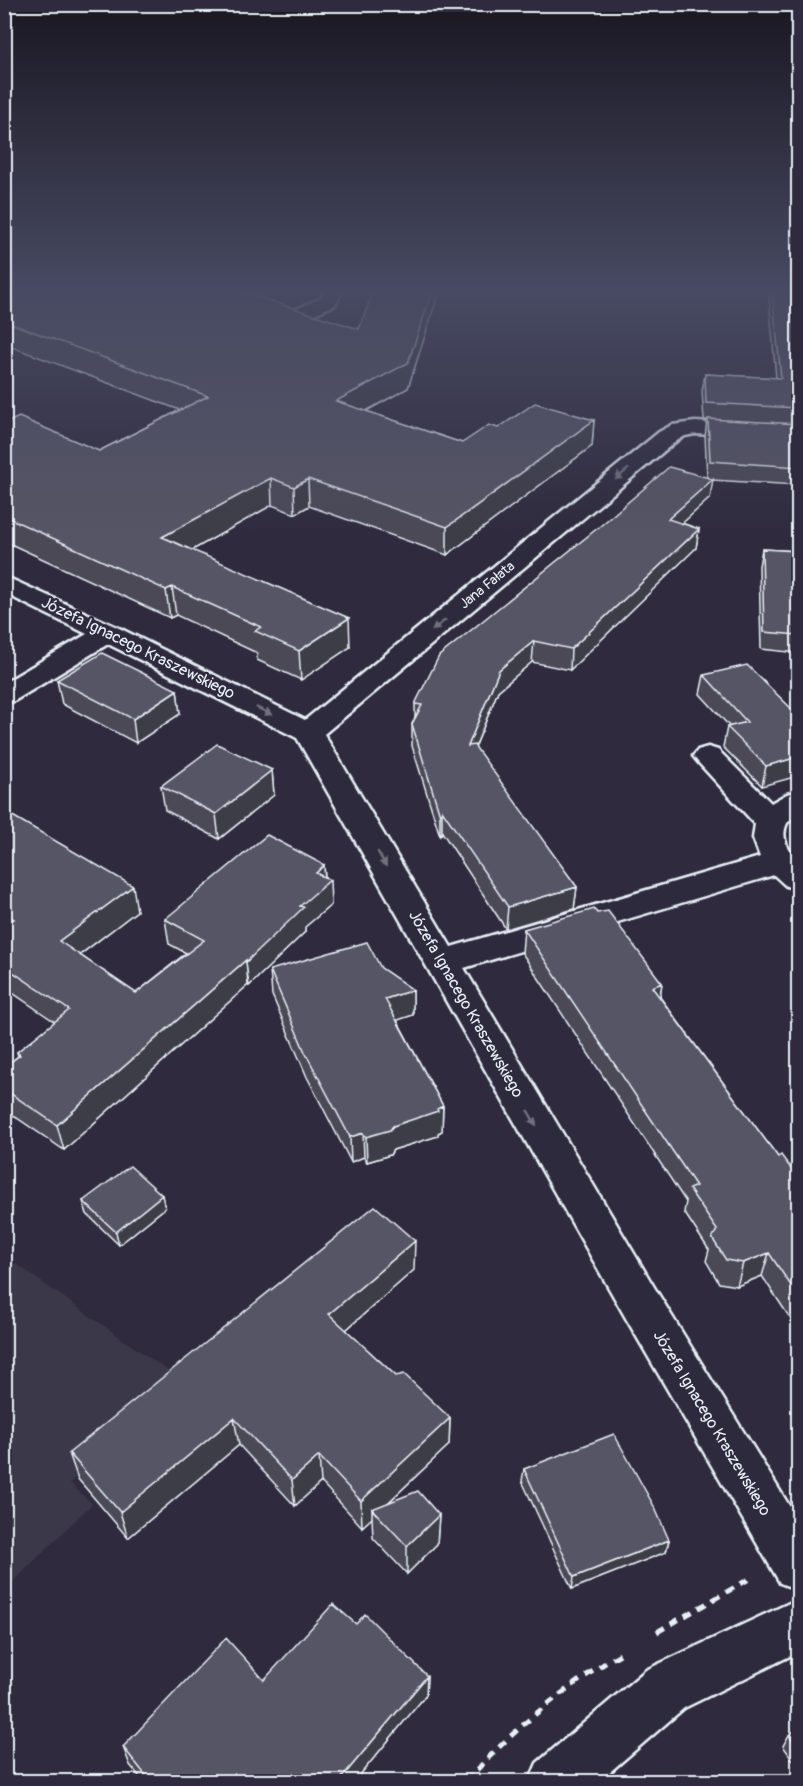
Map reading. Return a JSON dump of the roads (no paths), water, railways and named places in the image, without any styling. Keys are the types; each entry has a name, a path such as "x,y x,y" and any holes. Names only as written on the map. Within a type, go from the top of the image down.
{"street":[{"name":"Jana Fałata","path":"308,732 667,437 680,430 695,428 798,434"},
{"name":"Józefa Ignacego Kraszewskiego","path":"4,583 308,732 642,1306 798,1565"},
{"path":"4,694 108,633"},
{"path":"708,756 771,822"},
{"path":"442,963 789,870 770,846 768,837 771,822 786,807 798,801"},
{"path":"556,1782 665,1689 798,1625"}]}
